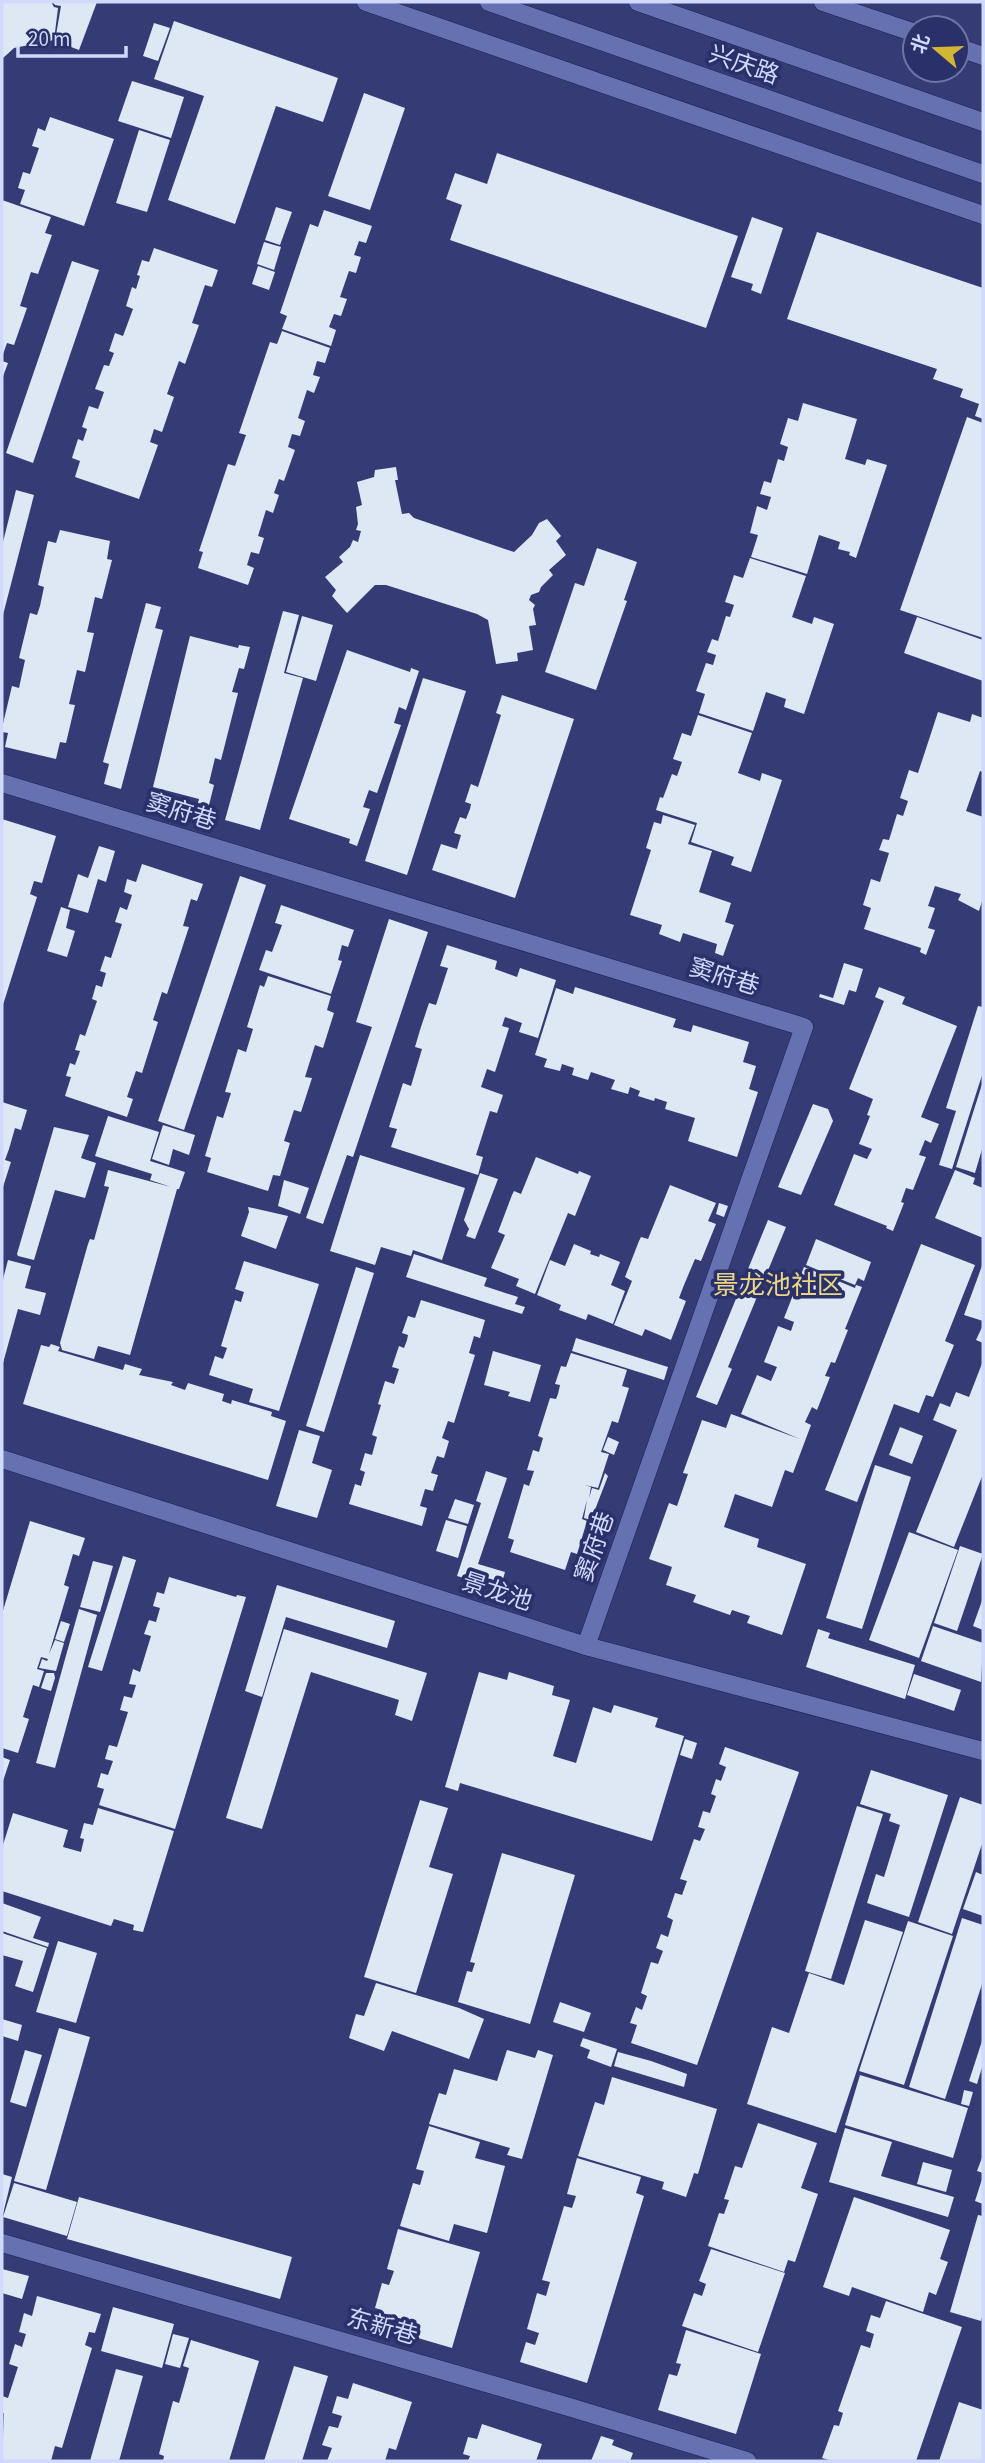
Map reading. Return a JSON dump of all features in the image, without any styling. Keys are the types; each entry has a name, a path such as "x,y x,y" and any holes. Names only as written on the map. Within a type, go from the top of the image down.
{"street":[{"path":"366,2 983,215"},
{"name":"兴庆路","path":"489,2 983,174"},
{"name":"兴庆路","path":"638,2 983,122"},
{"path":"823,2 901,28"},
{"name":"窦府巷","path":"2,783 804,1027 586,1646"},
{"name":"景龙池","path":"2,1460 586,1646 983,1751"},
{"name":"东新巷","path":"2,2243 747,2461"}],"building":[{"path":"2,2 51,2 58,8 54,40 14,48 2,59"},
{"path":"53,2 97,2 79,50 55,41 61,6"},
{"path":"174,21 338,78 323,122 276,106 235,224 168,200 204,96 154,79"},
{"path":"154,23 170,28 158,61 143,56"},
{"path":"132,81 184,97 171,138 118,121"},
{"path":"364,93 405,108 370,210 328,196"},
{"path":"50,117 114,139 84,226 20,204 25,190 18,188 23,172 30,174 39,148 32,146 38,128 45,131"},
{"path":"139,130 170,140 147,212 116,203"},
{"path":"497,153 738,236 706,328 450,240 462,205 446,199 455,173 487,184"},
{"path":"2,200 51,217 45,233 52,235 38,274 31,272 20,306 27,308 14,345 7,343 2,357"},
{"path":"276,207 292,212 280,245 265,240"},
{"path":"324,210 372,226 366,243 359,241 354,255 361,257 356,273 349,271 340,297 347,299 341,316 334,314 329,327 336,330 331,346 282,329 287,316 280,313 310,224 318,227"},
{"path":"752,217 783,228 761,294 751,290 753,284 731,277"},
{"path":"817,232 983,288 983,419 975,416 979,404 960,397 963,389 933,379 937,369 787,319"},
{"path":"264,242 281,247 274,270 257,264"},
{"path":"154,248 218,270 212,287 205,285 192,323 199,325 185,364 179,361 167,394 174,397 162,432 154,429 150,442 158,445 139,499 75,477 80,461 72,458 78,439 83,441 87,429 82,427 89,406 98,409 104,392 95,389 104,365 109,366 114,353 109,351 115,333 123,336 133,309 126,306 132,287 136,289 142,260 149,262"},
{"path":"72,261 99,270 33,463 6,453"},
{"path":"258,266 275,272 269,290 252,284"},
{"path":"282,331 330,348 325,363 317,361 313,375 320,377 314,393 307,390 298,418 305,421 300,436 292,434 288,447 295,450 284,481 279,479 274,493 279,495 273,513 266,510 258,536 264,538 259,554 251,552 247,565 254,568 248,585 198,568 203,552 199,551 228,464 235,466 246,435 239,433 270,342 277,344"},
{"path":"2,361 8,363 2,379"},
{"path":"803,403 857,419 845,459 865,465 867,459 887,465 856,558 849,555 850,552 838,549 840,542 819,535 807,574 751,557 758,535 750,533 757,506 767,510 771,497 760,494 764,481 771,483 778,459 784,461 788,447 780,444 788,418 798,421"},
{"path":"967,417 983,423 983,638 900,610"},
{"path":"396,467 398,480 395,480 402,514 409,513 414,518 514,552 532,535 539,523 547,519 561,536 556,541 566,555 549,570 553,575 539,592 531,595 529,600 535,605 533,609 536,625 529,626 533,650 517,653 518,661 496,664 488,620 477,614 386,585 375,585 347,613 332,596 336,590 325,577 343,562 339,557 350,547 353,540 358,542 361,531 356,530 356,507 362,505 357,482 374,477 375,470"},
{"path":"16,490 34,495 3,615 2,546"},
{"path":"60,530 110,541 107,559 112,560 102,599 95,597 87,632 94,633 85,672 77,670 69,704 75,705 66,743 60,742 56,759 5,747 8,733 2,732 2,728 12,686 19,688 25,660 19,658 30,613 37,615 40,606 44,587 38,585 48,541 56,543"},
{"path":"597,548 637,562 624,600 627,601 596,690 545,672 575,583 584,586"},
{"path":"750,558 806,576 792,617 812,624 814,617 834,624 804,714 784,707 786,699 766,692 753,731 699,713 705,694 696,691 706,663 713,665 716,655 707,652 712,639 718,641 726,616 730,617 734,605 725,602 734,575 743,578"},
{"path":"146,603 161,607 155,628 163,630 121,789 104,784 109,764 103,762"},
{"path":"283,611 299,615 284,673 303,678 260,830 225,820"},
{"path":"302,616 333,625 316,681 286,672"},
{"path":"917,617 983,640 983,681 904,653"},
{"path":"190,636 238,648 239,645 250,647 244,669 239,668 232,692 238,693 221,760 215,758 209,783 214,785 209,805 198,803 199,799 153,787"},
{"path":"347,650 410,672 411,668 419,671 406,710 399,707 394,723 401,725 377,793 369,790 363,807 370,809 357,846 349,843 350,839 289,819"},
{"path":"423,678 466,691 407,875 365,861"},
{"path":"502,695 574,719 515,898 432,870 441,844 457,849 461,835 454,833 460,817 466,819 470,809 471,804 465,802 471,784 478,787 501,715 496,713"},
{"path":"938,712 970,722 972,714 983,718 983,772 980,771 966,811 983,817 983,898 979,911 958,900 961,894 935,886 928,906 935,908 928,928 935,930 926,955 920,952 921,948 864,929 871,908 863,905 871,879 880,882 889,853 879,850 883,839 889,840 897,814 903,816 908,801 900,798 909,770 918,773"},
{"path":"698,715 752,733 738,773 760,781 762,773 782,780 751,872 731,865 734,857 691,842 697,823 656,810 672,774 677,776 682,762 673,759 682,733 691,736"},
{"path":"663,815 695,825 688,844 712,851 699,892 731,903 725,922 734,925 723,956 715,953 717,944 683,933 680,942 659,934 662,925 630,915 651,850 646,848 654,822 661,824"},
{"path":"2,819 56,836 42,883 34,881 30,894 37,897 2,1008"},
{"path":"99,846 115,851 106,882 98,879 88,913 68,907 78,874 88,878"},
{"path":"142,864 203,884 197,901 191,899 183,926 189,927 167,994 162,992 153,1020 158,1022 142,1073 136,1071 127,1097 133,1099 127,1117 65,1096 71,1077 66,1076 70,1063 75,1065 80,1051 75,1050 80,1034 85,1036 97,1001 92,999 96,985 102,987 106,973 100,971 105,956 111,958 122,924 115,922 120,907 127,910 132,895 124,892 127,879 136,882"},
{"path":"240,876 266,885 184,1130 158,1121"},
{"path":"281,905 354,930 348,947 342,945 338,960 342,961 331,994 259,970 266,950 272,952 282,925 275,923"},
{"path":"61,907 70,910 66,928 75,931 67,957 47,951"},
{"path":"389,919 428,932 353,1157 347,1155 323,1224 306,1218 372,1027 356,1022"},
{"path":"447,945 497,961 495,969 517,977 520,968 556,980 538,1038 519,1032 522,1023 505,1017 502,1026 509,1028 495,1072 487,1069 481,1087 503,1095 497,1113 490,1111 476,1155 483,1157 478,1175 391,1147 397,1129 389,1127 403,1083 411,1086 422,1049 415,1047 420,1030 429,1003 436,1005 448,968 440,966"},
{"path":"844,963 863,969 856,992 849,990 844,1005 819,997 820,994 833,998"},
{"path":"268,976 331,996 327,1010 334,1013 323,1048 315,1045 305,1077 312,1078 301,1112 294,1110 284,1141 290,1143 280,1176 273,1175 268,1191 207,1172 211,1158 205,1156 217,1116 223,1118 231,1093 225,1092 238,1049 246,1052 253,1029 247,1027 260,985 264,987"},
{"path":"575,987 676,1019 673,1027 691,1032 693,1025 749,1042 743,1062 756,1066 749,1089 758,1092 737,1157 688,1141 695,1118 665,1109 667,1102 638,1096 640,1091 630,1087 628,1094 611,1089 615,1080 591,1072 588,1080 572,1075 574,1068 562,1064 560,1071 544,1067 547,1059 535,1055 556,988 573,994"},
{"path":"879,987 905,997 902,1004 957,1026 921,1117 939,1124 931,1143 925,1140 919,1155 926,1157 913,1190 906,1188 901,1202 904,1203 893,1231 886,1228 887,1226 834,1205 854,1154 867,1159 872,1149 859,1144 870,1116 867,1115 873,1099 849,1089 884,1001 875,997"},
{"path":"978,1006 983,1007 983,1072 952,1169 939,1165 956,1111 946,1108"},
{"path":"983,1081 983,1146 975,1173 956,1167"},
{"path":"2,1102 27,1110 21,1130 15,1128 5,1160 11,1162 2,1190"},
{"path":"813,1104 828,1109 833,1121 801,1195 778,1187"},
{"path":"108,1116 159,1132 150,1161 185,1172 177,1189 130,1355 98,1346 94,1359 62,1350 60,1343 88,1244 90,1239 94,1240 109,1187 104,1186 108,1170 171,1187 150,1180 152,1174 95,1156"},
{"path":"163,1125 195,1135 189,1155 173,1149 169,1165 152,1159"},
{"path":"54,1127 89,1135 81,1158 96,1163 85,1198 55,1190 34,1260 17,1254"},
{"path":"360,1155 465,1188 442,1260 413,1250 411,1256 381,1247 375,1265 330,1251"},
{"path":"536,1157 578,1174 579,1171 591,1176 575,1216 568,1213 535,1294 516,1286 519,1279 491,1268 505,1235 498,1232 512,1195 514,1191 521,1194"},
{"path":"955,1170 975,1178 973,1184 983,1188 983,1238 935,1218"},
{"path":"480,1173 498,1179 475,1239 466,1236 469,1229 464,1220"},
{"path":"284,1180 309,1188 300,1214 278,1206"},
{"path":"670,1185 716,1203 708,1221 716,1224 701,1261 695,1259 684,1285 679,1298 686,1301 671,1340 645,1329 642,1336 614,1325 632,1281 625,1277 639,1241 641,1237 648,1239"},
{"path":"719,1203 728,1206 724,1217 716,1214"},
{"path":"248,1207 288,1216 276,1249 241,1236 249,1212"},
{"path":"768,1220 786,1227 728,1367 732,1369 717,1405 696,1397"},
{"path":"816,1239 871,1262 864,1281 858,1278 855,1285 806,1265"},
{"path":"574,1244 591,1251 590,1254 599,1257 600,1254 620,1262 611,1285 625,1291 613,1324 588,1314 586,1320 559,1310 561,1305 537,1295 550,1260 565,1266"},
{"path":"921,1244 975,1265 945,1341 954,1345 933,1397 926,1395 919,1413 894,1404 857,1502 825,1490"},
{"path":"414,1254 487,1278 484,1286 518,1297 515,1304 525,1307 522,1314 406,1277"},
{"path":"8,1260 31,1266 25,1288 46,1293 40,1315 18,1309 3,1363 2,1283"},
{"path":"244,1261 319,1284 279,1411 249,1402 253,1389 209,1375 215,1356 223,1359 227,1348 221,1346 235,1300 241,1302 244,1292 235,1289"},
{"path":"983,1263 983,1321 964,1315"},
{"path":"356,1267 374,1273 324,1432 306,1426"},
{"path":"804,1267 855,1288 856,1285 862,1287 835,1363 831,1362 825,1376 830,1377 817,1410 812,1407 805,1422 811,1425 793,1473 785,1470 772,1507 735,1494 724,1527 759,1539 757,1547 806,1564 782,1635 747,1623 750,1616 732,1610 730,1615 693,1602 696,1595 666,1585 672,1567 649,1559 669,1503 677,1506 688,1474 683,1473 702,1420 726,1428 731,1414 800,1439 741,1414 757,1375 771,1381 777,1367 764,1362 778,1326 791,1331 794,1322 784,1318"},
{"path":"421,1300 485,1320 480,1338 474,1336 469,1353 475,1355 454,1423 448,1421 442,1438 449,1441 444,1458 437,1456 431,1473 438,1475 433,1491 425,1489 420,1506 427,1508 422,1526 349,1504 355,1484 361,1486 365,1472 360,1470 365,1453 372,1455 377,1437 372,1435 385,1381 394,1384 399,1369 392,1367 399,1346 404,1348 408,1335 402,1333 408,1316 415,1318"},
{"path":"983,1325 983,1343 976,1340"},
{"path":"576,1338 668,1367 664,1380 572,1351"},
{"path":"51,1344 60,1347 58,1351 123,1370 125,1364 142,1369 139,1375 173,1382 171,1385 185,1390 188,1383 224,1394 222,1401 231,1404 232,1400 272,1412 271,1416 286,1421 268,1480 23,1404 41,1345 49,1347"},
{"path":"493,1351 541,1365 530,1402 508,1396 510,1392 484,1385"},
{"path":"571,1353 627,1370 622,1386 629,1388 618,1423 612,1421 601,1452 609,1454 598,1488 585,1485 591,1487 589,1498 592,1488 599,1490 605,1473 608,1476 591,1520 584,1518 587,1500 582,1519 587,1521 577,1554 571,1552 565,1570 510,1552 514,1540 508,1538 524,1484 529,1486 534,1471 527,1470 533,1450 539,1452 543,1438 538,1436 550,1398 556,1399 560,1385 555,1384 561,1366 566,1367"},
{"path":"983,1361 983,1474 954,1547 916,1532 957,1430 933,1420 940,1403 950,1407 956,1392 969,1397"},
{"path":"900,1427 923,1436 912,1464 889,1455"},
{"path":"299,1430 320,1436 312,1463 332,1470 317,1518 276,1506"},
{"path":"608,1437 619,1442 614,1455 603,1450"},
{"path":"875,1465 911,1477 862,1629 826,1618"},
{"path":"486,1471 507,1478 478,1564 505,1572 500,1589 457,1576 481,1503 476,1501"},
{"path":"455,1499 474,1505 468,1524 448,1518"},
{"path":"446,1520 467,1526 458,1558 436,1551"},
{"path":"30,1521 85,1538 79,1556 73,1554 64,1585 69,1587 49,1654 55,1640 64,1643 56,1671 39,1668 42,1659 48,1659 41,1657 37,1669 44,1671 39,1687 33,1685 23,1717 29,1719 18,1753 2,1748 2,1614"},
{"path":"909,1532 958,1550 919,1658 869,1640"},
{"path":"960,1546 983,1554 957,1631 934,1623"},
{"path":"123,1556 136,1560 102,1671 88,1667"},
{"path":"93,1561 113,1566 100,1612 80,1607"},
{"path":"169,1577 236,1597 246,1597 175,1829 99,1805 104,1789 97,1787 101,1773 108,1775 113,1761 105,1759 109,1745 117,1747 128,1712 120,1710 124,1696 132,1698 136,1685 129,1684 133,1669 140,1672 151,1636 144,1634 149,1620 156,1622 160,1608 153,1606 157,1592 164,1594"},
{"path":"277,1585 395,1621 387,1648 286,1617 262,1697 245,1691"},
{"path":"983,1598 983,1630 973,1626"},
{"path":"79,1609 97,1615 55,1768 36,1763"},
{"path":"61,1621 70,1624 64,1642 55,1639"},
{"path":"933,1626 983,1643 981,1682 921,1661"},
{"path":"284,1629 427,1673 412,1721 395,1715 399,1700 311,1672 262,1829 226,1818"},
{"path":"818,1629 830,1633 828,1638 915,1665 905,1699 806,1667"},
{"path":"479,1672 507,1680 509,1672 554,1686 552,1695 570,1700 553,1756 576,1763 593,1707 611,1713 614,1705 658,1718 655,1727 684,1736 652,1841 460,1783 458,1791 445,1787"},
{"path":"46,1673 54,1673 51,1691 41,1688"},
{"path":"914,1674 961,1690 954,1711 907,1695"},
{"path":"685,1739 697,1743 692,1759 680,1755"},
{"path":"725,1747 799,1772 697,2065 631,2043 637,2025 630,2023 636,2007 642,2010 647,1996 641,1993 651,1962 658,1964 663,1951 656,1948 661,1934 668,1937 673,1920 667,1917 675,1893 682,1895 687,1881 680,1879 694,1839 700,1841 705,1829 698,1827 703,1811 710,1813 716,1796 711,1794 716,1779 721,1781 726,1767 719,1764"},
{"path":"2,1757 10,1760 2,1784"},
{"path":"871,1770 948,1795 909,1917 867,1903 876,1874 884,1877 900,1825 889,1821 891,1814 860,1804"},
{"path":"960,1797 983,1805 983,1841 952,1934 918,1922"},
{"path":"420,1800 448,1808 429,1867 453,1874 416,1993 364,1977"},
{"path":"857,1806 883,1814 831,1979 805,1971"},
{"path":"98,1808 174,1831 143,1932 133,1930 134,1925 114,1919 111,1926 2,1891 2,1848 13,1813 68,1830 63,1847 81,1852 84,1839 80,1838 84,1823 93,1825"},
{"path":"502,1853 575,1875 530,2024 458,2002 467,1971 472,1972 475,1963 470,1962"},
{"path":"976,1872 983,1875 983,1916 963,1909"},
{"path":"2,1903 41,1917 33,1938 49,1943 48,1947 2,1931"},
{"path":"962,1918 983,1925 983,1981 945,2099 909,2087"},
{"path":"865,1920 903,1932 836,2133 747,2104 772,2027 789,2033 809,1973 844,1985"},
{"path":"908,1921 953,1936 904,2085 859,2071"},
{"path":"2,1933 47,1948 33,1992 15,1986 23,1961 2,1955"},
{"path":"58,1941 97,1953 76,2023 36,2012"},
{"path":"376,1983 459,2008 484,2019 469,2059 392,2031 384,2051 349,2038 356,2014 364,2016"},
{"path":"560,2002 591,2013 584,2032 553,2022"},
{"path":"2,2019 22,2025 18,2041 2,2036"},
{"path":"59,2028 90,2037 46,2190 14,2181"},
{"path":"583,2038 617,2049 611,2067 587,2058 590,2050 580,2046"},
{"path":"983,2038 983,2064 977,2084 969,2081"},
{"path":"25,2050 42,2055 26,2107 10,2102"},
{"path":"507,2050 535,2058 538,2050 553,2055 522,2159 507,2155 510,2148 429,2124 439,2093 446,2095 454,2069 497,2081"},
{"path":"618,2052 687,2074 684,2087 614,2066"},
{"path":"860,2075 968,2108 953,2158 845,2125"},
{"path":"612,2077 717,2109 698,2174 694,2173 686,2197 662,2189 664,2182 578,2156 595,2102 604,2105"},
{"path":"964,2090 973,2092 969,2106 961,2104"},
{"path":"758,2123 817,2143 801,2188 818,2194 795,2262 788,2260 784,2272 708,2246 719,2213 724,2214 729,2200 724,2199 735,2166 742,2168"},
{"path":"429,2126 480,2142 475,2158 505,2166 487,2233 454,2224 449,2241 400,2226 413,2183 420,2185 424,2171 416,2169"},
{"path":"845,2128 892,2142 881,2176 954,2197 948,2217 829,2182"},
{"path":"983,2155 983,2173 977,2171"},
{"path":"577,2158 641,2177 636,2193 644,2196 587,2383 520,2362 526,2342 535,2345 539,2333 527,2329 537,2293 546,2296 550,2282 542,2280 564,2206 572,2208 576,2196 567,2194"},
{"path":"923,2162 952,2170 946,2192 917,2184"},
{"path":"2,2174 12,2177 3,2214 2,2214"},
{"path":"983,2176 983,2204 975,2201"},
{"path":"14,2183 77,2202 67,2236 3,2217"},
{"path":"79,2197 292,2257 280,2299 67,2239"},
{"path":"854,2197 950,2230 940,2259 948,2262 936,2295 929,2292 923,2312 852,2287 849,2296 823,2287"},
{"path":"978,2215 983,2216 981,2321 950,2312"},
{"path":"398,2229 480,2252 452,2348 377,2326 382,2310 375,2308 382,2283 389,2285 394,2271 387,2269"},
{"path":"711,2249 785,2273 758,2352 682,2326 694,2293 702,2296 706,2284 699,2281"},
{"path":"2,2269 29,2276 22,2299 2,2293"},
{"path":"37,2296 101,2314 95,2333 89,2332 85,2345 92,2348 62,2448 55,2446 51,2461 2,2461 2,2396 8,2398 18,2367 9,2364 15,2344 22,2347 26,2334 19,2332 24,2313 32,2316"},
{"path":"886,2301 962,2327 916,2461 833,2461 822,2458 834,2425 839,2426 843,2413 838,2411 861,2345 870,2348 874,2334 866,2331 871,2315 880,2318"},
{"path":"113,2307 174,2324 162,2368 101,2351"},
{"path":"686,2330 761,2354 736,2434 658,2410 669,2374 677,2376 681,2364 676,2363"},
{"path":"173,2334 189,2338 180,2368 165,2364"},
{"path":"191,2340 259,2361 229,2461 163,2461 164,2456 159,2454 173,2401 179,2403 184,2386 189,2368 183,2366"},
{"path":"294,2366 328,2376 302,2461 264,2461"},
{"path":"116,2369 143,2376 119,2461 90,2461"},
{"path":"353,2383 412,2402 396,2450 389,2448 385,2461 327,2461 332,2448 322,2445 329,2426 338,2428 342,2416 332,2413 337,2396 348,2399"},
{"path":"959,2402 983,2410 983,2461 939,2461"},
{"path":"482,2424 542,2444 536,2461 468,2461 470,2456 463,2454 468,2437 477,2439"},
{"path":"601,2436 614,2440 612,2445 633,2453 630,2461 591,2461"}],"district":[{"name":"景龙池社区","path":"778,1285"}]}
